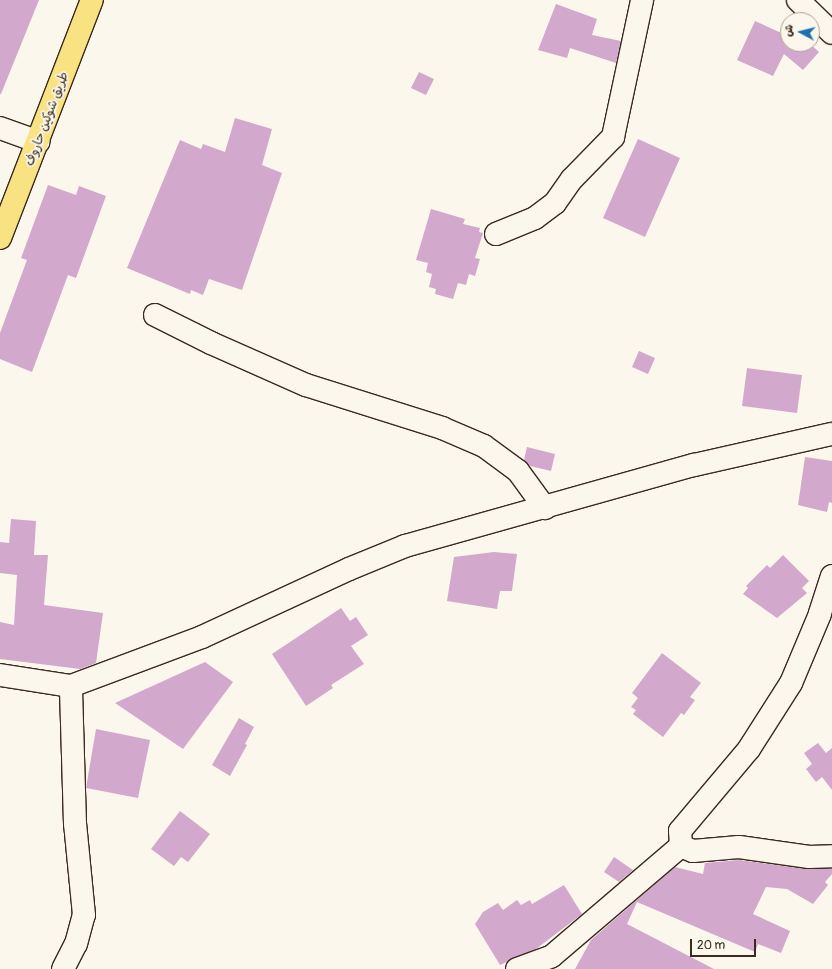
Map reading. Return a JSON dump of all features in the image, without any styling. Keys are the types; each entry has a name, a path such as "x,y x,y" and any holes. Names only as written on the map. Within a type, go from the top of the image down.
{"main road":[{"name":"طريق شوكين حاروف","path":"0,238 39,142 92,0"}],"street":[{"path":"496,234 535,218 555,203 572,178 613,138 642,0"},
{"path":"798,0 832,33"},
{"path":"0,128 39,142"},
{"path":"156,315 211,343 306,385 442,428 484,446 518,471 545,508"},
{"path":"0,675 71,686 202,637 349,569 405,546 694,465 832,434"},
{"path":"681,846 680,830 749,749 791,682 820,614 832,576"},
{"path":"62,969 76,944 84,915 75,824 71,686"},
{"path":"681,846 693,851 740,847 809,857 832,856"},
{"path":"517,969 552,956 681,846"}],"building":[{"path":"0,0 39,0 1,94 0,94"},
{"path":"556,4 597,19 592,35 621,41 616,63 570,48 567,58 538,50"},
{"path":"755,21 780,32 780,52 819,52 803,70 784,54 773,76 737,60"},
{"path":"419,72 434,79 426,95 411,88"},
{"path":"235,118 272,129 262,165 282,173 242,290 209,279 203,295 191,290 190,294 127,268 180,140 201,149 203,144 225,152"},
{"path":"638,139 680,158 645,237 603,218"},
{"path":"48,185 76,195 79,186 106,196 76,278 68,275 32,372 0,359 0,333 27,260 21,258"},
{"path":"431,209 465,219 463,224 480,228 479,232 483,233 475,258 480,259 475,276 469,274 466,285 458,283 453,299 435,294 436,289 429,287 432,274 426,272 428,263 416,260"},
{"path":"639,351 655,358 648,374 632,367"},
{"path":"747,368 802,375 797,413 742,406"},
{"path":"527,447 555,454 551,471 530,466 524,460"},
{"path":"805,457 832,461 832,503 829,502 827,512 798,505"},
{"path":"11,519 36,521 34,555 48,555 44,605 103,613 96,663 80,669 0,659 0,622 14,625 17,575 0,573 0,542 9,543"},
{"path":"494,552 517,554 512,591 500,591 497,609 447,601 454,557"},
{"path":"783,555 809,581 802,588 807,593 777,618 743,594 748,588 746,586 767,565 770,568"},
{"path":"341,608 350,621 356,617 368,635 351,646 364,664 331,685 333,688 306,706 272,654"},
{"path":"662,653 701,683 690,697 695,700 684,715 681,713 663,737 633,714 636,710 631,707 638,698 632,693"},
{"path":"205,662 233,682 183,749 115,703"},
{"path":"239,718 254,727 245,744 247,745 230,776 212,765"},
{"path":"96,729 150,740 138,798 86,788"},
{"path":"818,743 826,753 832,748 832,790 822,777 816,782 806,769 812,764 804,753"},
{"path":"180,811 210,834 188,862 181,857 174,866 151,849"},
{"path":"614,857 633,870 619,882 604,872"},
{"path":"739,860 807,869 832,869 832,874 825,882 828,885 813,904 787,889 766,887 753,914 790,931 781,953 758,944 755,952 637,902 627,924 714,969 575,969 591,940 675,867 703,874 705,863"},
{"path":"564,885 582,914 536,949 500,965 475,924 483,912 498,903 503,910 517,900 521,905 530,900 532,904"}]}
